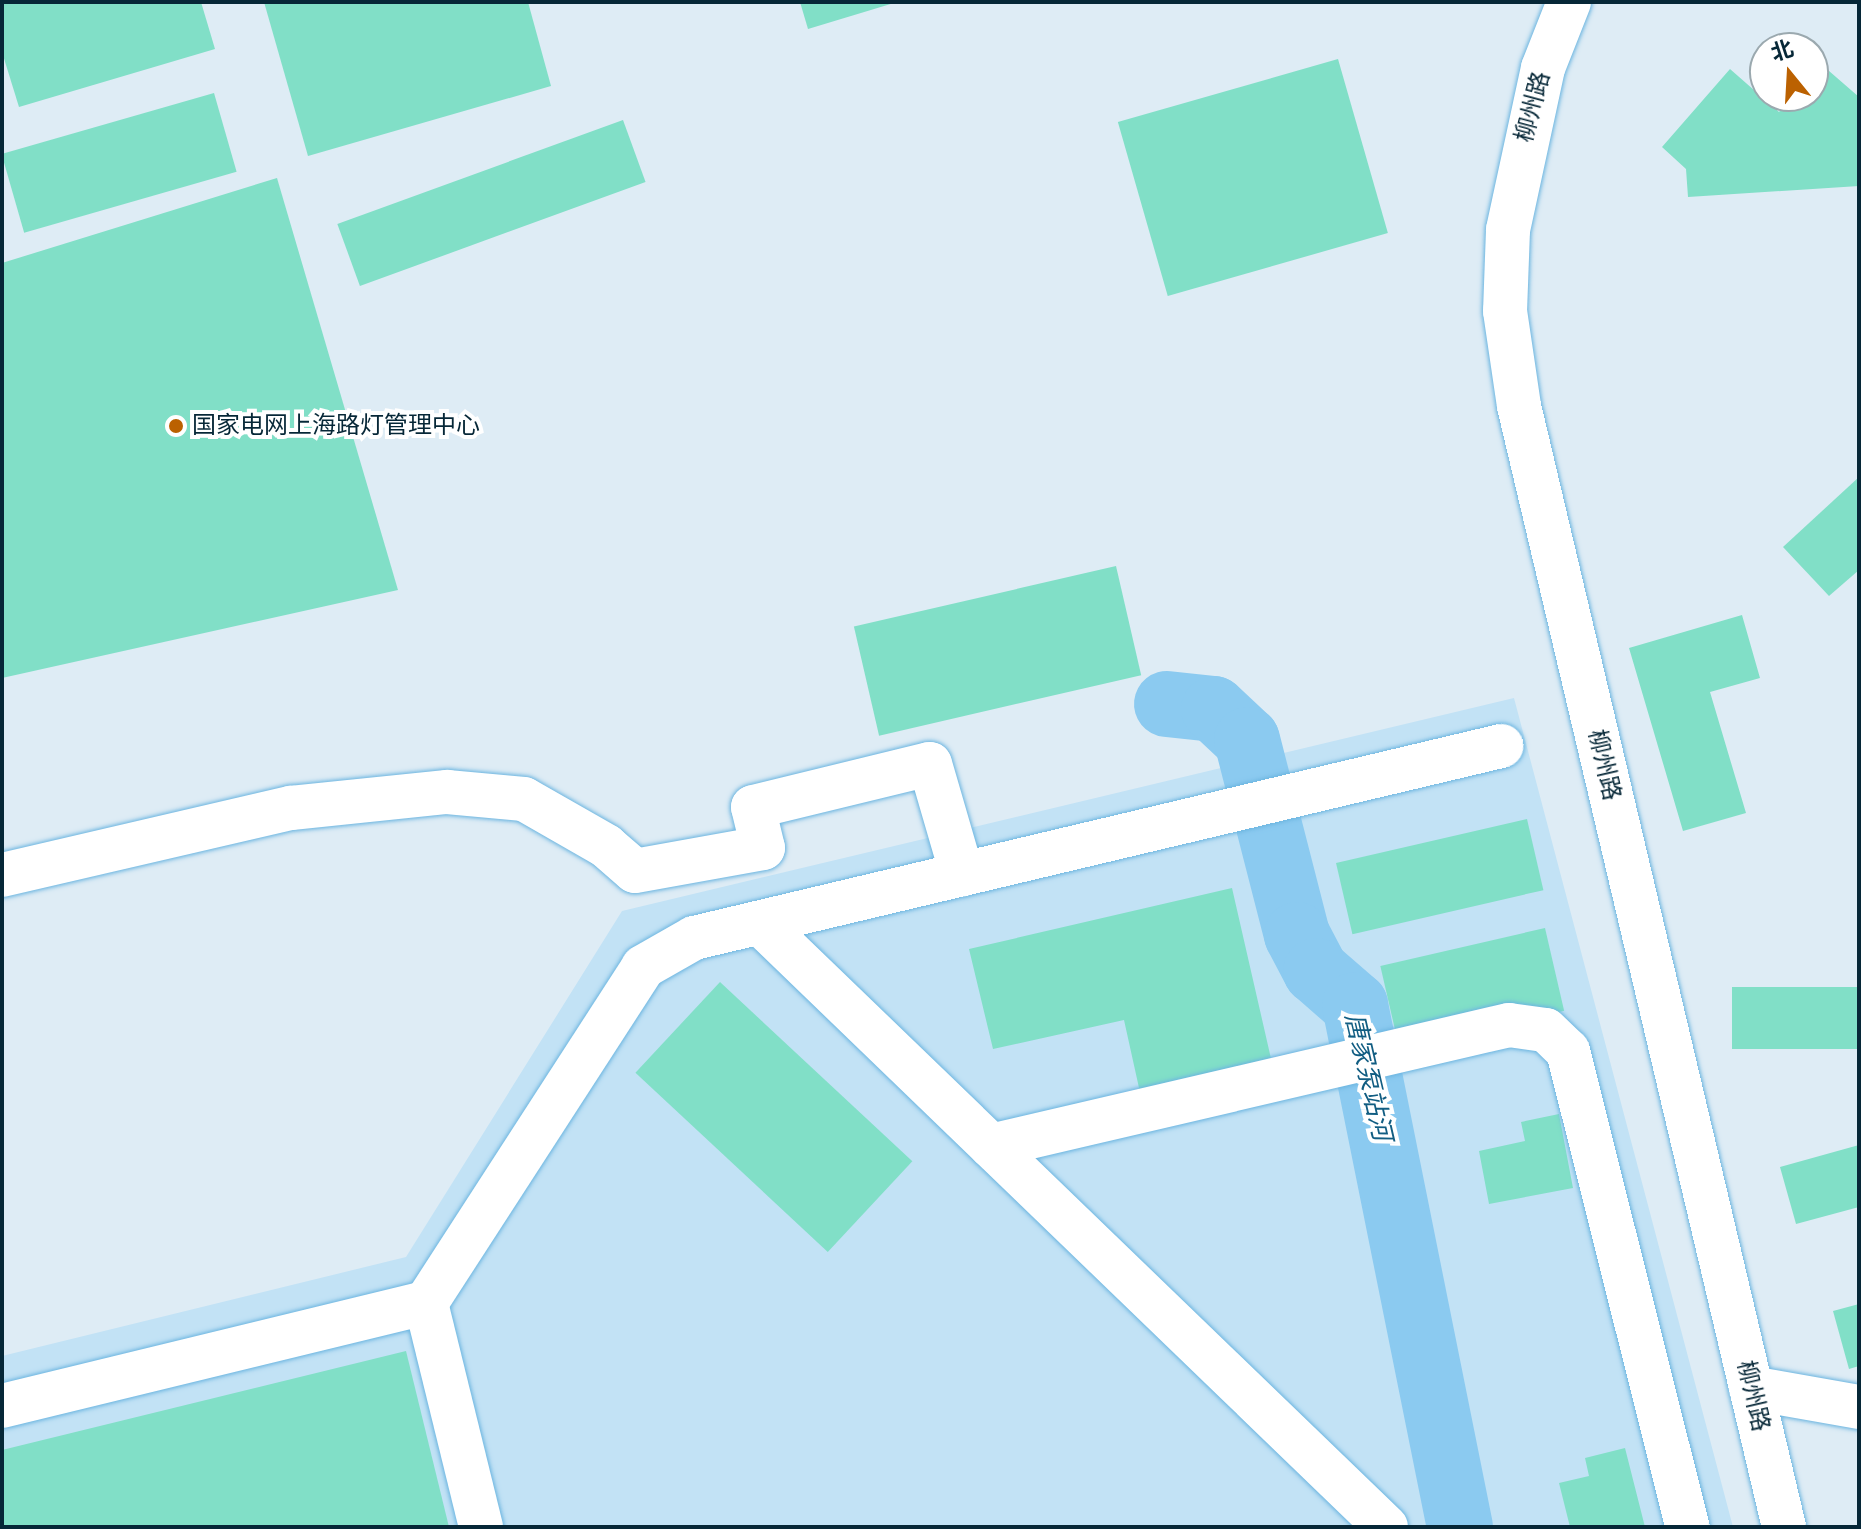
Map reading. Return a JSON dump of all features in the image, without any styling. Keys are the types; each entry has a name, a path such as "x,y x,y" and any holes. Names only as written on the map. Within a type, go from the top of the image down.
{"street":[{"name":"柳州路","path":"1569,2 1543,68 1520,158 1508,230 1505,311 1519,406 1784,1527"},
{"path":"2,1406 426,1303 643,967 694,938 1501,746"},
{"path":"2,875 291,808 447,792 524,799 606,846 635,871 763,848 753,807 930,764 962,874"},
{"path":"760,923 1386,1527"},
{"path":"991,1146 1509,1025 1546,1030 1568,1051 1585,1154 1675,1522"},
{"path":"426,1303 481,1527"},
{"path":"1751,1388 1859,1407"}],"shaded area":[{"path":"1514,698 1733,1527 2,1527 2,1356 406,1257 622,911"}],"building":[{"path":"2,2 201,2 215,49 19,107 2,52"},
{"path":"264,2 528,2 551,86 308,156"},
{"path":"800,2 894,2 894,3 808,29"},
{"path":"1338,59 1388,233 1168,296 1118,122"},
{"path":"1730,69 1749,86 1749,112 1829,112 1829,71 1859,97 1859,186 1688,197 1686,169 1662,147"},
{"path":"214,93 237,172 24,233 2,154"},
{"path":"623,120 646,182 360,286 337,224"},
{"name":"国家电网上海路灯管理中心","path":"277,178 398,590 2,678 2,263"},
{"path":"1859,477 1859,570 1829,596 1783,547"},
{"path":"1116,566 1141,675 879,736 854,627"},
{"path":"1742,615 1760,678 1710,692 1746,813 1683,831 1629,648"},
{"path":"1527,819 1543,890 1352,934 1336,863"},
{"path":"1232,888 1275,1076 1143,1106 1124,1020 993,1049 969,949"},
{"path":"1545,928 1564,1011 1399,1049 1380,966"},
{"path":"720,982 912,1161 828,1252 635,1073"},
{"path":"1732,987 1859,987 1859,1049 1732,1049"},
{"path":"1559,1114 1573,1188 1489,1204 1479,1151 1525,1141 1521,1122"},
{"path":"1859,1145 1859,1207 1796,1224 1780,1167"},
{"path":"1859,1304 1859,1366 1849,1369 1833,1311"},
{"path":"406,1351 449,1527 2,1527 2,1450"},
{"path":"1625,1448 1645,1527 1570,1527 1559,1483 1589,1476 1585,1458"}],"waterway":[{"name":"唐家泵站河","path":"1167,704 1214,709 1247,740 1297,935 1316,971 1355,1005 1460,1527"}],"place":[{"name":"国家电网上海路灯管理中心","path":"176,426"}]}
